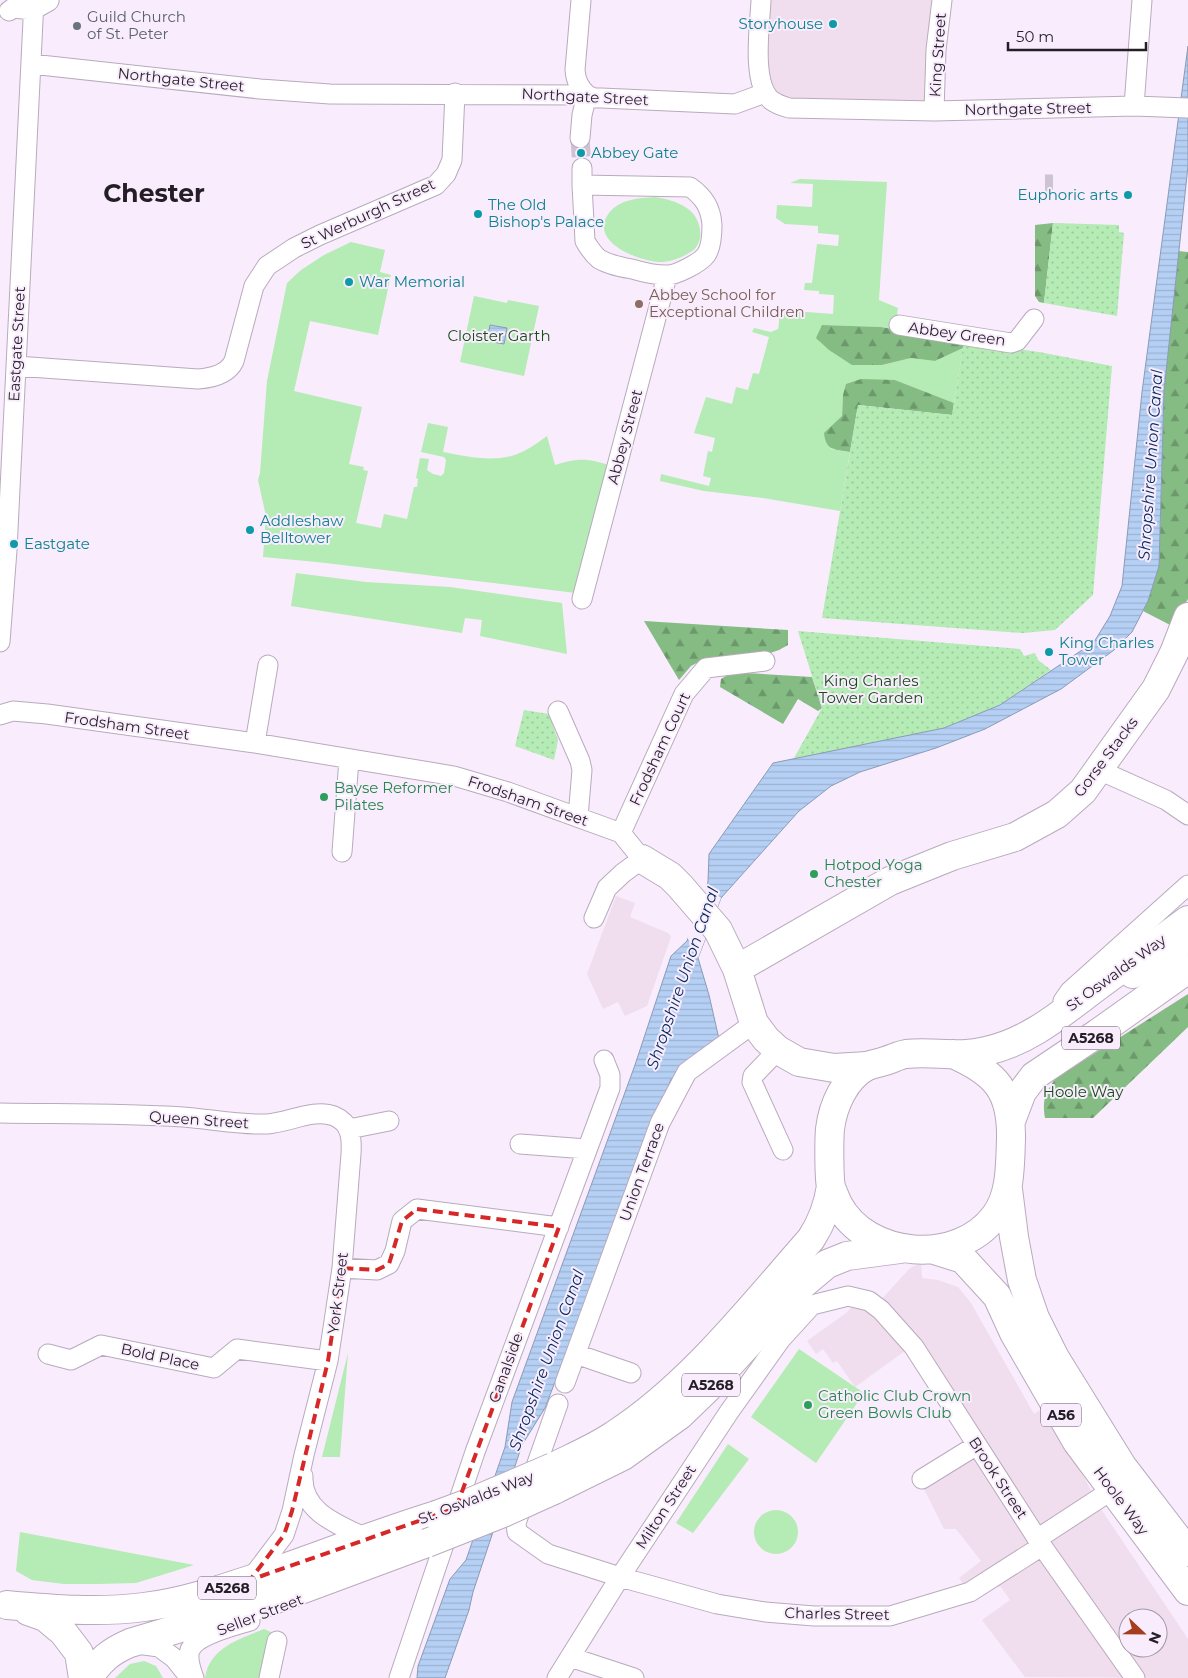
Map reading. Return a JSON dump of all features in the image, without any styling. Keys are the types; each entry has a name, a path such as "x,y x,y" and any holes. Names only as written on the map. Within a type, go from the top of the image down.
{"main road":[{"name":"Gorse Stacks","path":"736,969 890,880 952,856 1015,837 1057,814 1083,791 1156,688 1174,653 1188,617"},
{"path":"642,859 670,876 718,930 736,969 754,1023 766,1039 778,1050 800,1062 834,1068 868,1066"},
{"name":"St Oswalds Way","path":"1044,1026 1188,920"},
{"path":"1103,982 1125,979 1188,938"},
{"name":"A5268","path":"1011,1121 1022,1092 1034,1076 1188,969"},
{"name":"A5268","path":"868,1066 904,1055 985,1052 1044,1026"},
{"name":"A5268","path":"934,1250 962,1242 983,1230 996,1215 1008,1187 1011,1121 1006,1098 996,1080 974,1064 953,1054"},
{"path":"868,1066 853,1077 834,1109 830,1131 831,1186 839,1205 849,1220 871,1236 883,1243 904,1248 934,1250"},
{"name":"St. Oswalds Way","path":"88,1678 98,1664 112,1651 130,1643 271,1601 357,1570 503,1513 554,1479 672,1391 811,1239 823,1219 829,1203 831,1186"},
{"name":"Hoole Way","path":"1008,1187 1014,1237 1022,1280 1035,1318 1054,1358 1122,1466 1188,1552"},
{"name":"St. Oswalds Way","path":"4,1605 104,1611 145,1607 208,1594 471,1502 554,1479 623,1456 680,1415 708,1388 802,1285 827,1264 847,1256 904,1248"},
{"name":"Hoole Way","path":"934,1250 963,1259 997,1296 1014,1333 1077,1442 1188,1591"},
{"name":"A5268","path":"4,1605 45,1617 63,1632 79,1653 82,1678"}],"street":[{"path":"580,138 582,115 588,95 576,81 575,70 581,0"},
{"path":"761,0 760,78 761,86 765,93"},
{"name":"King Street","path":"934,110 936,50 942,0"},
{"path":"1134,106 1142,0"},
{"path":"9,11 13,8 39,4"},
{"name":"Eastgate Street","path":"1,631 7,550 31,64 39,4"},
{"name":"Northgate Street","path":"31,64 260,89 330,94 588,95 594,98 735,104 765,93 776,104 789,108 934,110 1157,106 1188,108"},
{"name":"St Werburgh Street","path":"16,366 198,379 215,376 229,369 234,361 254,286 268,266 294,248 320,234 436,185 446,174 452,160 455,93"},
{"path":"582,177 690,187 702,197 711,213 711,237 706,255 685,269 667,276 614,265 596,256 585,241 582,177"},
{"name":"Abbey Street","path":"582,599 667,276"},
{"name":"Abbey Green","path":"899,326 1011,343 1017,341 1034,319"},
{"name":"Frodsham Court","path":"621,833 684,694 706,668 765,661"},
{"path":"255,743 268,665"},
{"name":"Frodsham Street","path":"0,715 13,711 47,714 255,743 454,776 508,792 621,833"},
{"path":"558,711 580,761 582,770 578,817"},
{"path":"342,852 348,759"},
{"path":"1099,770 1166,800 1188,815"},
{"path":"594,918 607,888 642,859 621,833"},
{"path":"1044,1026 1070,991 1188,886"},
{"name":"Union Terrace","path":"565,1384 660,1123 686,1072 754,1023"},
{"path":"778,1050 753,1076 752,1082 783,1150"},
{"name":"Canalside","path":"399,1678 475,1452 610,1088 610,1075 604,1060"},
{"name":"Queen Street","path":"0,1113 184,1117 267,1124 324,1113 335,1116 345,1122 349,1129"},
{"path":"349,1129 390,1121"},
{"name":"York Street","path":"304,1455 328,1361 342,1268 352,1139 349,1129"},
{"path":"520,1144 587,1149"},
{"path":"342,1268 377,1270 389,1264 395,1251 402,1222 417,1209 559,1227"},
{"name":"Milton Street","path":"557,1678 620,1577 729,1412 781,1339 812,1305 848,1296"},
{"name":"Brook Street","path":"848,1296 869,1301 881,1310 914,1347 1040,1542 1135,1678"},
{"name":"Milton Street","path":"680,1415 726,1385 781,1339"},
{"name":"Bold Place","path":"48,1354 71,1360 101,1345 214,1368 237,1349 328,1361"},
{"path":"576,1354 631,1373"},
{"name":"Charles Street","path":"558,1404 516,1523 517,1532 548,1554 620,1577 717,1604 765,1612 814,1616 890,1616 970,1592 1112,1490"},
{"path":"922,1479 977,1445"},
{"path":"304,1455 302,1485 307,1498 315,1510 333,1522 366,1538"},
{"path":"250,1580 284,1535 292,1511 304,1455"},
{"name":"Seller Street","path":"194,1678 189,1661 190,1650 196,1643 208,1635 293,1606 357,1570"},
{"path":"269,1678 277,1641"},
{"path":"130,1643 159,1648 174,1658 190,1678"},
{"path":"570,1657 626,1675"}],"highlighted area":[{"path":"417,1209 559,1227 456,1508 250,1580 284,1535 292,1511 328,1361 342,1268 377,1270 389,1264 402,1221"}],"shaded area":[{"path":"761,0 942,0 934,111 776,104 759,53"},
{"path":"616,896 635,903 630,917 668,933 671,937 647,1006 625,1016 618,1002 603,1009 587,974"},
{"path":"921,1263 922,1278 938,1280 958,1287 971,1303 1034,1414 1047,1406 1099,1506 1167,1608 1118,1608 1118,1658 1168,1658 1168,1609 1188,1639 1188,1678 1025,1677 982,1620 1010,1600 1001,1587 966,1588 959,1578 981,1561 956,1529 944,1529 923,1487 985,1448 916,1343 855,1387 837,1361 833,1363 823,1349 816,1354 807,1341 854,1305 870,1312 910,1268"}],"green space":[{"path":"800,179 887,182 879,300 898,308 895,329 822,325 882,365 911,358 935,361 963,348 954,403 895,380 843,395 842,416 831,449 850,452 840,511 763,498 704,491 660,481 661,474 709,486 711,478 703,476 708,451 712,452 715,438 694,433 706,397 732,404 736,387 748,390 753,373 759,374 769,337 752,332 754,328 771,332 778,329 780,310 833,314 834,295 804,290 805,283 812,283 817,244 838,246 839,235 818,233 818,226 785,224 776,218 777,205 812,207 813,184 790,183"},
{"path":"655,197 673,201 690,210 699,224 700,237 698,245 692,251 675,260 654,261 631,255 611,242 605,233 604,223 613,208 630,200"},
{"path":"1053,223 1044,303 1039,302 1035,296 1035,225"},
{"path":"1053,223 1119,225 1119,232 1124,233 1117,316 1044,303"},
{"path":"351,242 385,250 380,272 391,275 378,335 310,321 294,391 362,407 349,464 364,467 363,470 368,471 356,523 381,528 384,514 407,519 414,487 417,487 418,479 416,478 420,458 429,459 427,470 433,474 441,476 444,473 446,460 444,457 421,452 428,423 448,427 443,452 473,457 494,458 514,455 547,436 555,465 582,460 609,465 576,593 263,557 266,516 258,480 267,381 287,283 301,270 324,255"},
{"path":"1178,251 1188,252 1188,599 1172,626 1143,611 1159,566 1164,391"},
{"name":"Cloister Garth","path":"474,296 507,303 508,300 539,306 524,376 460,362"},
{"path":"822,325 881,327 964,341 963,348 935,361 911,358 882,365 852,365 829,350 816,338"},
{"path":"964,341 1039,352 1112,366 1093,595 1055,630 1023,633 822,618 858,405 952,415"},
{"path":"861,379 895,380 954,403 952,415 858,405 850,452 832,448 827,443 824,433 842,416 843,395 846,384"},
{"path":"296,573 366,582 450,587 562,603 567,654 480,636 482,620 465,618 462,633 291,606"},
{"path":"644,621 788,630 788,645 758,657 704,659 691,666 679,680"},
{"name":"King Charles Tower Garden","path":"798,631 1020,649 1024,656 1035,653 1038,660 1051,670 1000,705 944,728 828,753 794,758 822,708"},
{"path":"747,673 812,677 822,708 818,711 798,699 783,724 720,687 721,679 729,674"},
{"path":"524,710 549,714 558,740 554,760 515,746"},
{"name":"Hoole Way","path":"1188,994 1188,1027 1093,1118 1045,1118 1045,1097 1056,1078"},
{"name":"Catholic Club Crown Green Bowls Club","path":"799,1349 864,1393 816,1463 751,1417"},
{"path":"348,1353 340,1457 322,1457"},
{"path":"728,1444 749,1459 693,1533 676,1523"},
{"path":"776,1510 788,1514 794,1520 798,1532 794,1544 788,1550 776,1554 764,1550 758,1544 754,1532 758,1520 764,1514"},
{"path":"20,1532 194,1565 136,1583 64,1584 32,1580 16,1571"},
{"path":"264,1629 273,1633 261,1678 205,1678 212,1659 219,1652 235,1641"},
{"path":"144,1661 156,1666 163,1678 115,1678 130,1664"}],"water":[{"name":"Shropshire Union Canal","path":"1188,46 1188,166 1164,391 1159,566 1148,601 1132,632 1114,650 1061,689 985,729 936,748 860,772 831,786 799,811 721,898 698,958 719,1039 697,1055 671,1079 545,1408 522,1445 445,1678 417,1678 418,1666 450,1579 466,1560 505,1447 512,1402 635,1065 671,956 687,941 708,882 709,854 773,763 944,728 1000,705 1094,642 1110,616 1122,586 1142,392"},
{"path":"490,325 507,328 504,344 487,341"}],"pier":[{"path":"705,884 721,898 698,958 686,935"}],"tunnel":[{"path":"580,138 582,168"},
{"path":"1045,184 1053,184"}],"place":[{"name":"Storyhouse","path":"833,24"},
{"name":"Guild Church of St. Peter","path":"77,26"},
{"name":"Abbey Gate","path":"581,153"},
{"name":"Euphoric arts","path":"1128,195"},
{"name":"The Old Bishop's Palace","path":"478,214"},
{"name":"War Memorial","path":"349,282"},
{"name":"Abbey School for Exceptional Children","path":"639,304"},
{"name":"Addleshaw Belltower","path":"250,530"},
{"name":"Eastgate","path":"14,544"},
{"name":"King Charles Tower","path":"1049,652"},
{"name":"Bayse Reformer Pilates","path":"324,797"},
{"name":"Hotpod Yoga Chester","path":"814,874"},
{"name":"Catholic Club Crown Green Bowls Club","path":"808,1405"}],"district":[{"name":"Chester","path":"154,193"}]}
